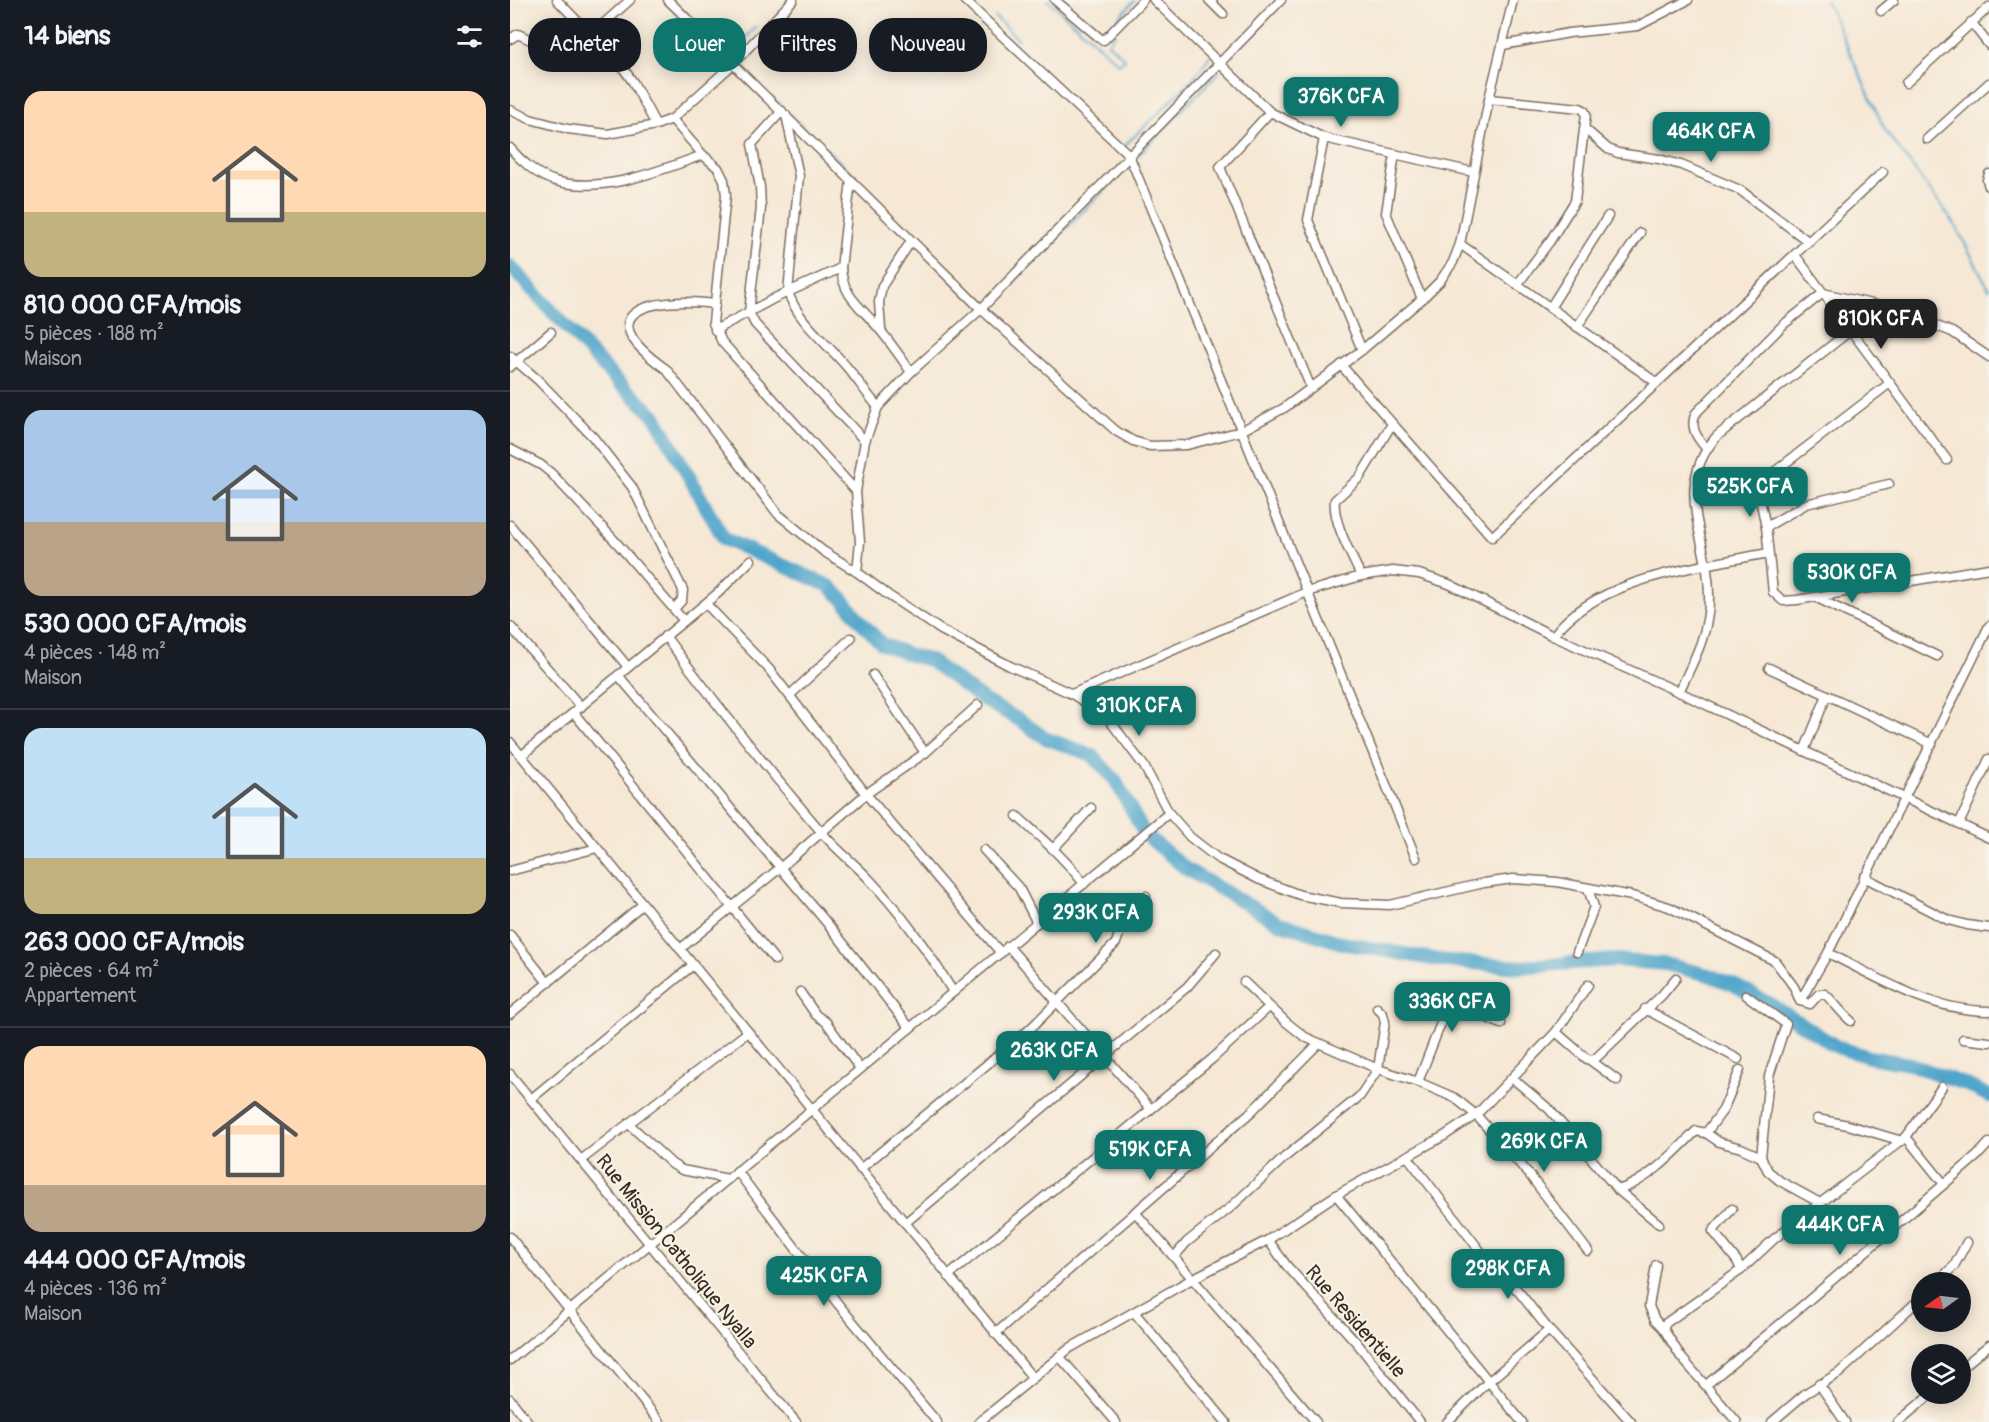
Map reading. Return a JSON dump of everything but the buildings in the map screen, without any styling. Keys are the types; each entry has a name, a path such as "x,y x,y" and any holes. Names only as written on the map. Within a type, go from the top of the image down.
{"street":[{"path":"557,0 574,18"},
{"path":"611,18 630,0"},
{"path":"668,0 686,18"},
{"path":"746,50 793,0"},
{"path":"964,0 1129,155 1416,858"},
{"path":"1055,0 1102,40 1143,0"},
{"path":"1154,0 1270,112 1324,138 1473,172"},
{"path":"1209,0 1224,14"},
{"path":"857,572 860,542 856,490 865,441 878,408 911,372 981,309 1281,0"},
{"path":"740,72 784,113 981,309 1116,431 1133,441 1150,446 1187,445 1241,431 1284,408 1362,350 1440,281 1453,262 1460,244 1473,172 1513,0"},
{"path":"1503,45 1569,33 1638,27 1688,0"},
{"path":"1881,11 1894,0"},
{"path":"1906,83 1989,7"},
{"path":"1971,22 1989,45"},
{"path":"510,39 518,34 528,39"},
{"path":"626,72 656,125"},
{"path":"510,111 568,129 608,134 656,125 672,119 724,72"},
{"path":"1927,139 1989,83"},
{"path":"1489,99 1580,108 1586,114 1575,201 1550,241 1517,285"},
{"path":"1270,112 1220,167 1311,388"},
{"path":"784,113 799,176 788,292 800,315 847,367 878,408"},
{"path":"784,113 752,144 761,208 749,312 755,324 865,441"},
{"path":"672,119 718,168 724,180 726,195 713,323 715,330 722,342 856,490"},
{"path":"1585,129 1608,149 1618,153 1682,165 1740,190 1809,242"},
{"path":"1324,138 1308,220 1362,350"},
{"path":"510,148 541,175 555,181 582,184 618,182 704,155"},
{"path":"1395,154 1386,213 1422,299"},
{"path":"1341,365 1492,537 1883,172"},
{"path":"1989,174 1987,180 1989,187"},
{"path":"851,180 841,268 842,281 846,292 881,330 911,372"},
{"path":"1550,308 1608,216"},
{"path":"1577,327 1640,233"},
{"path":"881,330 879,302 882,286 911,241"},
{"path":"1460,244 1657,383"},
{"path":"1795,255 1947,460"},
{"path":"715,330 788,292 841,268"},
{"path":"1823,293 1894,309 1952,332 1989,357"},
{"path":"1706,448 1692,426 1696,413 1783,325 1823,293"},
{"path":"715,304 686,301 663,302 638,310 630,318 627,327 630,335 646,356 666,369 778,514 823,551 941,630 1010,666 1072,694 1107,717 1144,766 1169,813 1190,837 1217,858 1258,879 1300,895 1341,903 1390,905 1513,879 1557,882 1632,896 1669,907 1775,961 1783,969 1800,1001"},
{"path":"1679,692 1702,641 1710,600 1694,500 1694,478 1706,448 1717,436 1851,330"},
{"path":"551,332 512,362 538,380 593,437 632,487 683,590 682,600 674,609"},
{"path":"1890,383 1759,486 1758,498 1766,527 1773,592 1783,601 1989,568"},
{"path":"1361,576 1341,529 1334,507 1335,500 1360,477 1392,424"},
{"path":"510,449 550,473 615,542 684,621"},
{"path":"1766,527 1806,504 1889,484"},
{"path":"510,525 628,667"},
{"path":"1553,636 1585,607 1604,594 1643,580 1768,553"},
{"path":"521,756 706,604 751,560"},
{"path":"1072,694 1307,592 1361,576 1393,571 1419,574 1449,584 1553,636 1679,692 1989,838"},
{"path":"1815,597 1937,656"},
{"path":"706,604 768,668 866,794 1001,953"},
{"path":"510,626 581,707"},
{"path":"1800,1001 1828,953 1864,877 1986,641 1989,626"},
{"path":"665,636 725,715 822,832 841,854 869,879 916,934 953,992"},
{"path":"790,695 851,638"},
{"path":"1768,668 1932,744"},
{"path":"618,675 846,947 910,1028"},
{"path":"873,675 925,753"},
{"path":"1804,751 1827,695"},
{"path":"680,949 866,794 925,753 978,705"},
{"path":"574,713 775,960"},
{"path":"510,742 1032,1377"},
{"path":"1959,824 1989,759"},
{"path":"1053,849 1091,808"},
{"path":"510,1360 1169,813"},
{"path":"1017,816 1073,869 1084,884"},
{"path":"510,871 597,848"},
{"path":"984,850 1019,888 1037,922"},
{"path":"1864,877 1948,920 1989,928"},
{"path":"1577,952 1594,907 1588,888"},
{"path":"860,1169 1030,1029 1116,943 1121,928 1146,896"},
{"path":"510,1014 643,904"},
{"path":"510,935 548,982"},
{"path":"1008,946 1150,1108"},
{"path":"905,1223 1187,987 1216,953"},
{"path":"1828,953 1918,998 1955,1007 1989,1011"},
{"path":"531,1099 693,965"},
{"path":"1590,1060 1594,1060 1662,995 1676,978"},
{"path":"1244,982 1269,1007 1299,1032 1318,1044 1455,1098 1476,1115 1528,1173 1588,1251"},
{"path":"978,1422 1059,1356 1192,1279 1268,1240 1336,1195 1476,1115 1556,1032 1588,985"},
{"path":"800,992 816,1015 826,1022 860,1069"},
{"path":"1800,1001 1810,1004 1819,994 1825,994 1851,1022"},
{"path":"1746,995 1786,1024 1769,1076 1761,1157 1768,1171 1780,1181 1820,1203"},
{"path":"1418,1082 1448,1005 1458,1005 1501,1024"},
{"path":"948,1276 1212,1059 1269,1007"},
{"path":"1174,1257 1187,1242 1231,1207 1285,1157 1360,1096 1378,1069 1385,1022 1383,1014 1377,1008"},
{"path":"1645,1009 1738,1059"},
{"path":"581,1160 748,1032"},
{"path":"1556,1032 1617,1080"},
{"path":"1963,1039 1989,1042"},
{"path":"996,1334 1251,1112 1318,1044"},
{"path":"1706,1133 1723,1110 1740,1070"},
{"name":"Rue Mission Catholique Nyalla","path":"510,1074 796,1422"},
{"path":"1512,1078 1549,1109 1618,1190 1659,1224"},
{"path":"1664,1328 1666,1323 1741,1270 1774,1239 1904,1139 1942,1087"},
{"path":"1817,1119 1904,1139 1944,1184"},
{"path":"629,1124 672,1164 682,1170 728,1179"},
{"path":"1618,1190 1649,1173 1675,1153 1696,1131 1706,1133 1719,1142 1761,1157"},
{"path":"1707,1385 1977,1156 1989,1143"},
{"path":"1407,1156 1481,1252 1519,1292 1549,1330 1631,1422"},
{"path":"737,1171 838,1304 937,1422"},
{"path":"1336,1195 1522,1422"},
{"path":"1732,1209 1713,1231 1737,1261 1741,1270"},
{"path":"1135,1212 1316,1422"},
{"path":"510,1237 660,1422"},
{"name":"Rue Residentielle","path":"1268,1240 1287,1266 1357,1343 1420,1422"},
{"path":"1948,1272 1954,1266 1967,1242"},
{"path":"1656,1265 1649,1306 1655,1320 1664,1328 1681,1357 1737,1422"},
{"path":"1772,1422 1819,1384 1839,1373 1911,1307"},
{"path":"1134,1312 1226,1422"},
{"path":"1447,1422 1488,1382 1549,1330"},
{"path":"1971,1360 1989,1345"},
{"path":"1059,1356 1116,1422"},
{"path":"1819,1384 1845,1422"},
{"path":"510,1399 528,1422"},
{"path":"1898,1422 1919,1404"}],"waterway":[{"path":"1048,0 1054,6"},
{"path":"1102,36 1135,0"},
{"path":"1826,0 1885,130 1954,223 1989,289"},
{"path":"1056,7 1119,64 1125,59 1108,43 1116,33"},
{"path":"995,17 1019,40"},
{"path":"746,37 757,26"},
{"path":"746,56 758,45"},
{"path":"1125,145 1185,86 1209,56"},
{"path":"1135,158 1219,72"},
{"path":"772,97 783,107"},
{"path":"789,114 853,174"},
{"path":"994,302 1112,182"},
{"path":"510,266 614,378 655,416 724,539 829,586 882,644 929,660 981,698"},
{"path":"985,701 1021,721 1045,738 1092,755 1115,780 1143,831"},
{"path":"1146,835 1186,869 1279,923 1342,943 1438,960 1518,967 1616,960 1665,964 1709,975 1734,985 1770,1004 1837,1047 1869,1057 1910,1064 1967,1085 1989,1096"}]}
